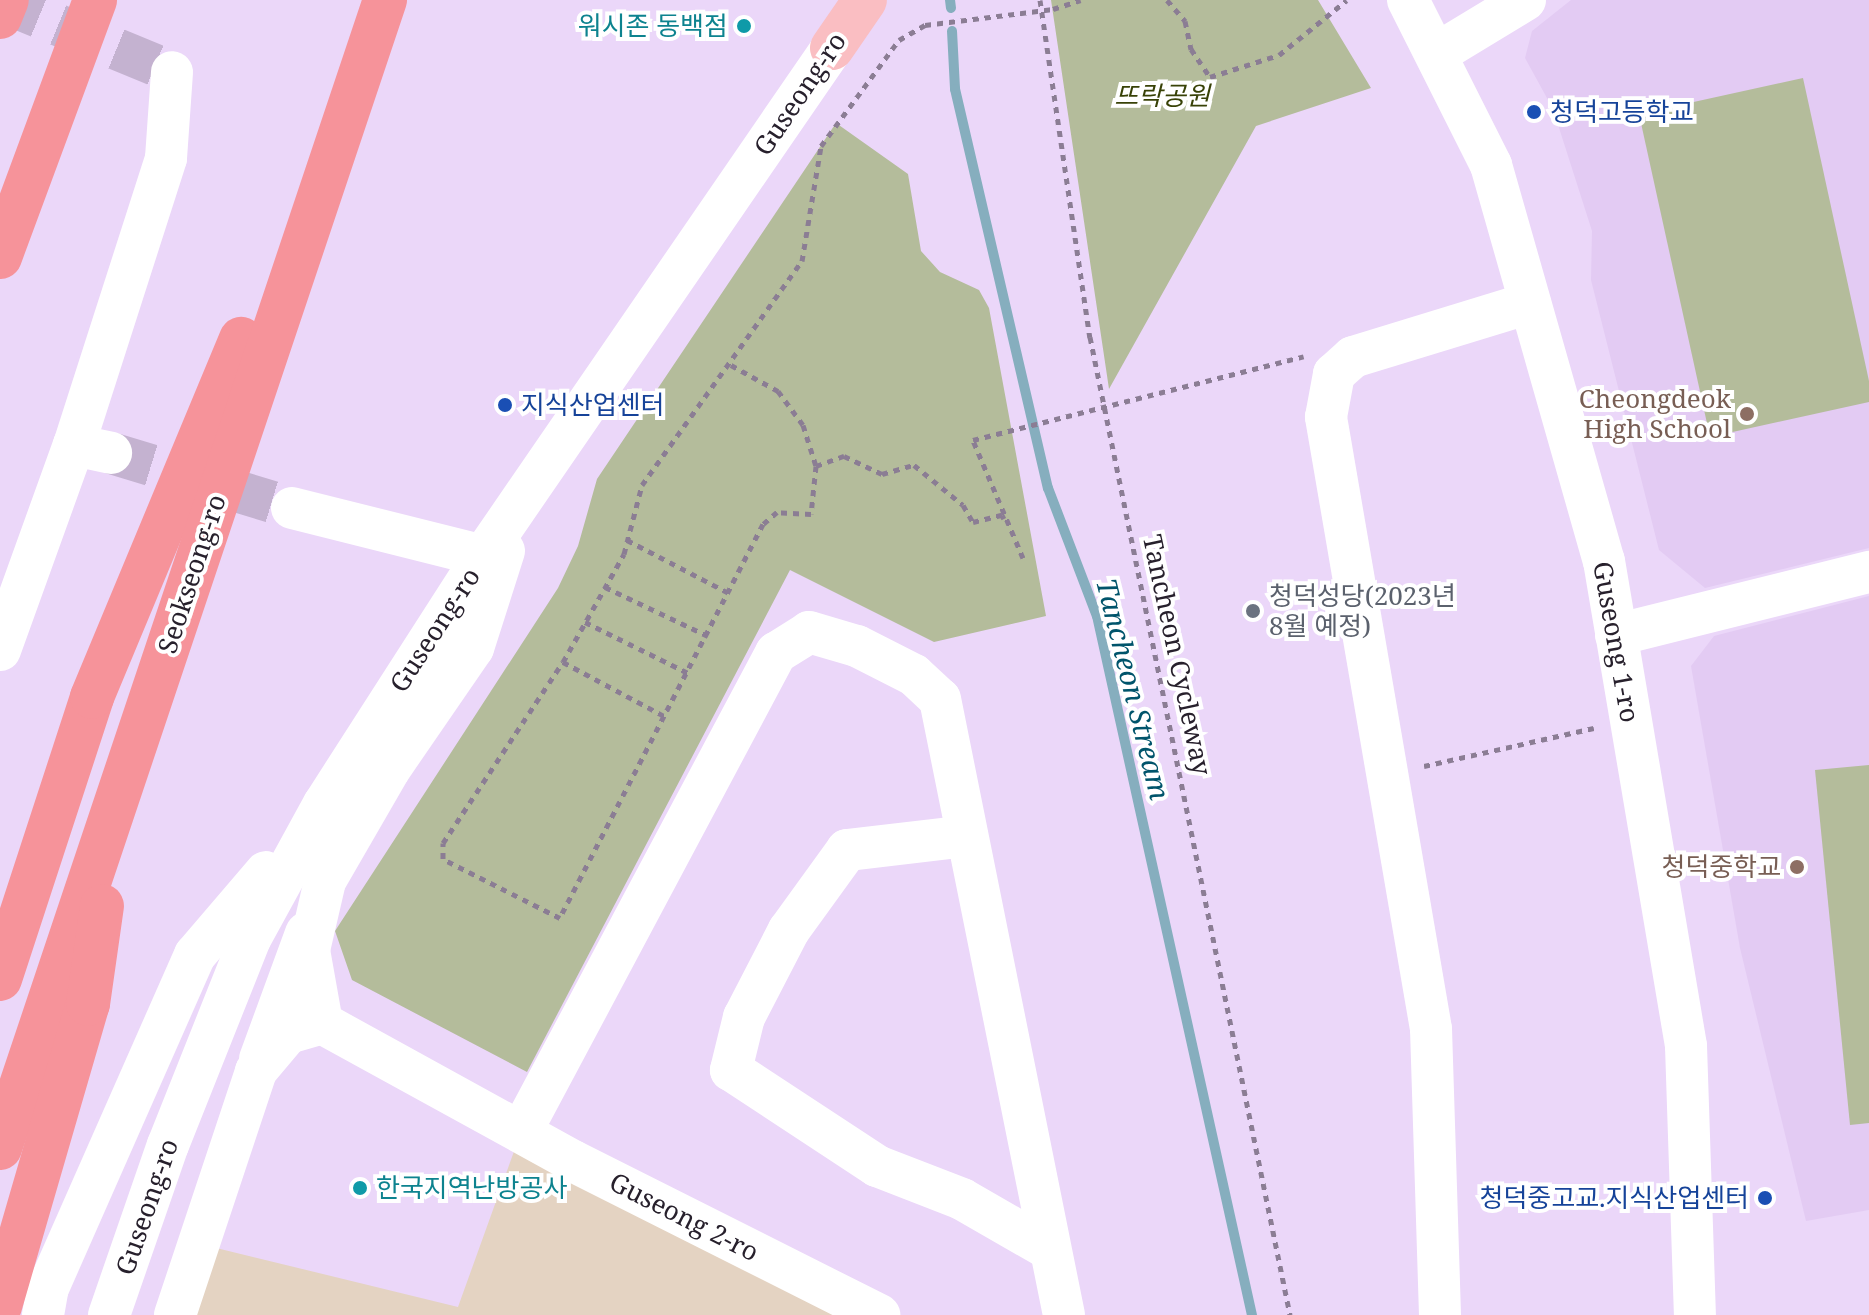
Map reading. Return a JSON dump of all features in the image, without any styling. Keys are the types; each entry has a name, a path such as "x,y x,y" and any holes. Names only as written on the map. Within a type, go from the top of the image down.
{"highway":[{"path":"0,17 7,0"},
{"path":"0,257 95,0"},
{"name":"Seokseong-ro","path":"0,979 92,697 289,226 357,0"},
{"name":"Seokseong-ro","path":"0,1148 385,0"},
{"path":"0,902 83,677 289,226"},
{"path":"0,1306 88,1004 119,789"}],"main road":[{"name":"Guseong-ro","path":"832,48 865,0"}],"street":[{"name":"Guseong 1-ro","path":"1408,0 1491,165 1604,561 1686,1046 1695,1315"},
{"path":"1436,54 1525,0"},
{"name":"Guseong-ro","path":"109,1315 168,1145 250,939 324,804 483,556 832,48"},
{"path":"0,650 92,449 166,158 172,72"},
{"path":"1440,1315 1431,1029 1390,773 1326,417 1334,374 1353,357 1530,303"},
{"path":"175,1315 256,1071 325,881 389,770 473,648 519,504"},
{"path":"292,508 483,556"},
{"path":"1616,635 1869,572"},
{"path":"521,1132 776,653 809,632 845,642 914,675 940,699 1064,1315"},
{"path":"43,1315 48,1288 195,955 324,804"},
{"path":"967,836 847,850 789,930 744,1017 731,1070 877,1166 962,1199 1049,1249"},
{"path":"256,1071 288,1033 322,1023 309,950 325,881"},
{"name":"Guseong 2-ro","path":"322,1023 521,1132 879,1315"}],"path":[{"name":"Tancheon Cycleway","path":"1040,0 1090,337 1290,1315"},
{"path":"731,365 778,391 803,425 816,466 811,514 777,512 763,524 689,673 560,918 443,859 443,843 563,662 605,587 627,540 642,485 731,365 802,261 821,146 899,40 925,25 1041,11 1081,0"},
{"path":"1167,0 1185,21 1191,49 1210,77 1279,55 1347,0"},
{"path":"816,466 844,456 882,474 914,465 963,505 973,522 1002,515 1023,558 973,440 1116,406 1300,353"},
{"path":"627,540 729,593"},
{"path":"605,587 708,636"},
{"path":"585,622 689,673"},
{"path":"563,662 666,717"},
{"path":"1390,773 1630,720"}],"shaded area":[{"name":"Cheongdeok High School","path":"1571,0 1869,0 1869,548 1705,588 1659,550 1591,280 1592,231 1553,109 1525,58 1532,31"},
{"name":"청덕중학교","path":"1869,596 1869,1210 1806,1221 1740,948 1691,666 1714,636"},
{"path":"521,1132 879,1315 175,1315 200,1244 458,1307"}],"green space":[{"name":"뜨락공원","path":"1051,0 1318,0 1371,88 1256,126 1109,389"},
{"path":"1803,78 1869,381 1869,402 1710,437 1639,114"},
{"path":"836,123 908,174 921,251 940,272 979,290 989,308 1046,616 934,642 790,570 527,1072 352,980 335,931 558,588 578,546 597,479"},
{"path":"1869,765 1869,1123 1850,1125 1815,770"}],"waterway":[{"name":"Tancheon Stream","path":"950,0 951,8"},
{"name":"Tancheon Stream","path":"952,31 955,89 1048,488 1097,616 1252,1315"}],"tunnel":[{"path":"0,1 172,72"},
{"path":"111,453 292,508"}],"place":[{"name":"워시존 동백점","path":"744,26"},
{"name":"청덕고등학교","path":"1534,112"},
{"name":"지식산업센터","path":"505,405"},
{"name":"Cheongdeok High School","path":"1747,414"},
{"name":"청덕성당(2023년 8월 예정)","path":"1253,611"},
{"name":"청덕중학교","path":"1797,867"},
{"name":"한국지역난방공사","path":"360,1188"},
{"name":"청덕중고교.지식산업센터","path":"1765,1198"}]}
